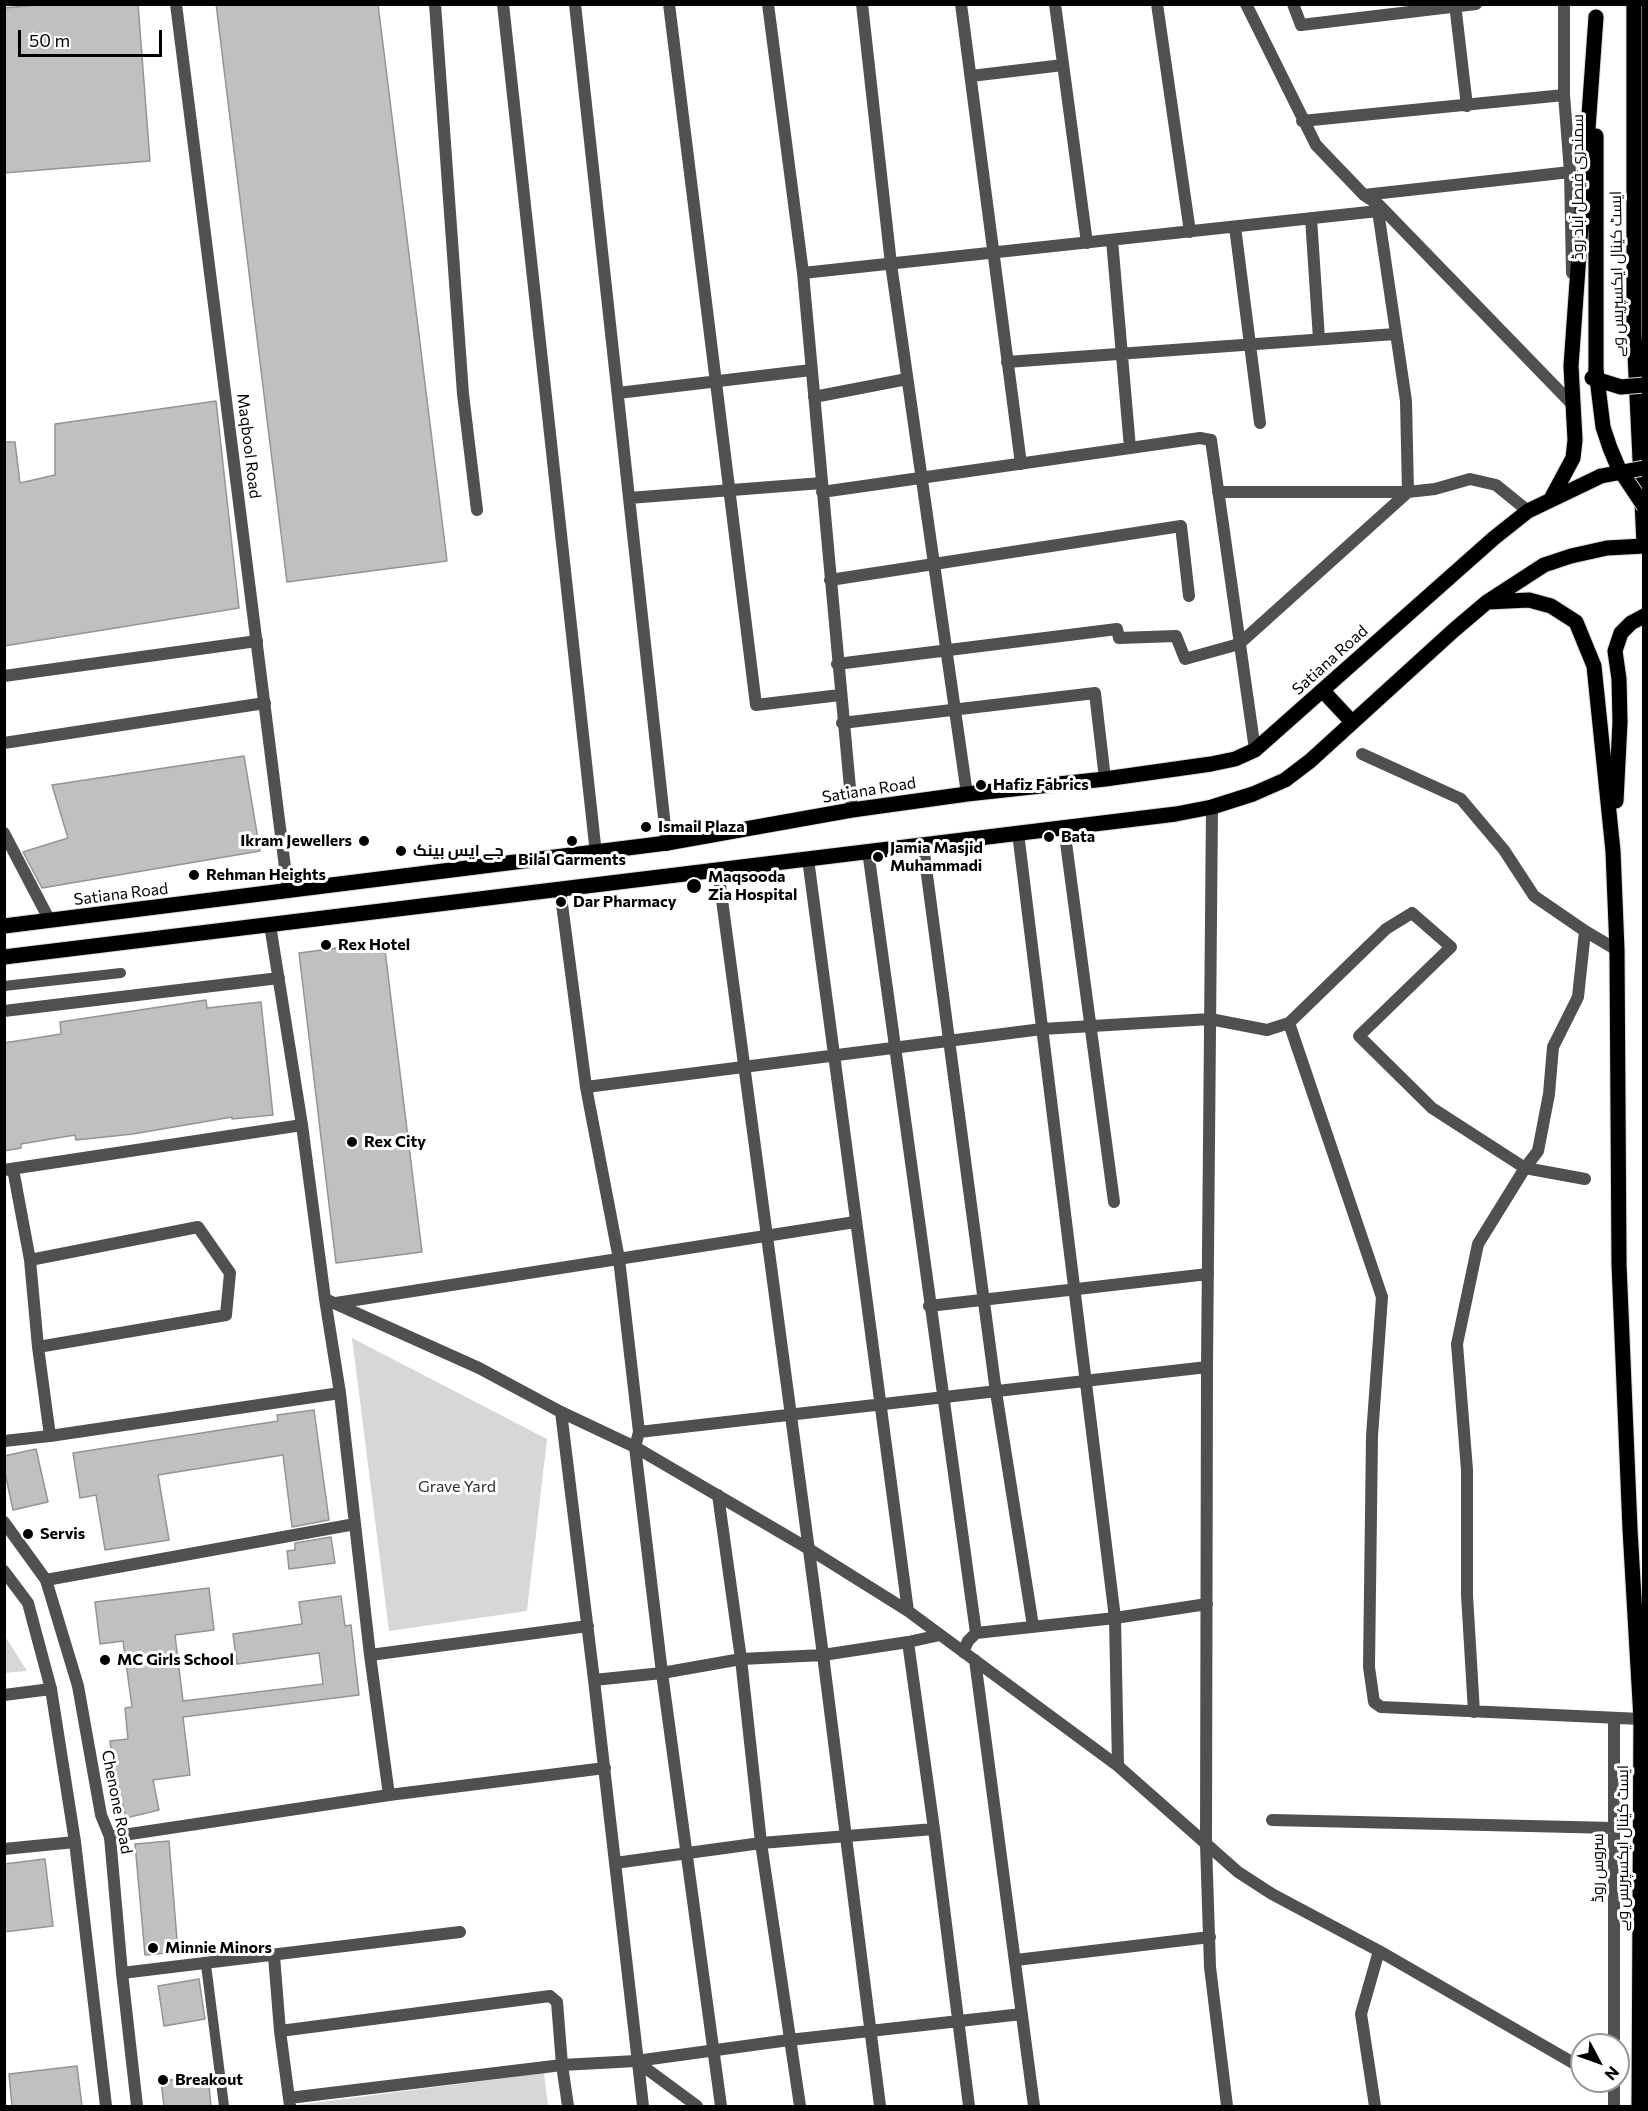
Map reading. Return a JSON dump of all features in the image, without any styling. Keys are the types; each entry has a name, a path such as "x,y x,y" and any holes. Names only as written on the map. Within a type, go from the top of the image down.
{"main road":[{"name":"ایسٹ کینال ایکسپریس وے","path":"1634,4 1634,333 1644,545"},
{"path":"1551,499 1573,458 1575,440 1571,366 1596,11"},
{"name":"سمندری فیصل آباد روڈ","path":"1596,11 1594,374 1603,427 1610,448 1618,467 1644,506"},
{"path":"1571,366 1621,387 1644,385"},
{"name":"Satiana Road","path":"4,926 667,844 852,810 967,794 1105,779 1235,759 1255,750 1528,510 1601,476 1644,468"},
{"path":"4,957 1064,828 1176,814 1212,807 1253,794 1285,780 1311,761 1487,602 1544,565 1607,548 1644,545"},
{"path":"1487,602 1529,600 1551,606 1576,622 1594,666 1614,851"},
{"path":"1641,1719 1629,1518 1619,1264 1617,950 1614,851 1620,722 1619,679 1615,651 1621,633 1631,623 1644,616"},
{"path":"1323,691 1352,722"},
{"name":"ایسٹ کینال ایکسپریس وے","path":"1639,2106 1644,1590"}],"street":[{"name":"Maqbool Road","path":"176,4 288,891"},
{"path":"435,4 463,394 477,510"},
{"path":"503,4 596,853"},
{"path":"575,4 667,844"},
{"path":"669,4 756,705 840,695"},
{"path":"768,4 803,273 842,723 852,810"},
{"path":"862,4 891,264 967,794"},
{"path":"961,4 1021,464"},
{"path":"1055,4 1087,243"},
{"path":"1156,4 1190,231"},
{"path":"1246,4 1316,146 1572,404"},
{"path":"1293,4 1301,25 1476,4"},
{"path":"1564,4 1564,95 1570,172 1573,334"},
{"path":"1455,6 1467,106"},
{"path":"971,76 1063,65"},
{"path":"1302,121 1564,95"},
{"path":"1364,195 1570,172"},
{"path":"803,273 1235,227 1378,208"},
{"path":"837,664 1117,629 1119,638 1176,636 1185,659 1239,645 1408,492 1406,401 1378,208"},
{"path":"1311,218 1319,339"},
{"path":"1235,227 1260,423"},
{"path":"1112,240 1130,448"},
{"path":"1007,362 1395,334"},
{"path":"618,393 812,370"},
{"path":"814,397 907,379"},
{"path":"629,498 730,490 822,487 921,478 1200,438 1210,440 1255,750"},
{"path":"1218,492 1408,492 1435,489 1470,479 1496,485 1528,510"},
{"path":"830,580 1181,526 1190,596"},
{"path":"4,676 257,641"},
{"path":"842,723 1095,693 1105,779"},
{"path":"4,743 265,703"},
{"path":"1362,754 1461,799 1504,850 1534,896 1617,950"},
{"path":"1212,807 1206,1844 1210,1967 1227,2106"},
{"path":"1064,828 1114,1202"},
{"path":"1018,833 1115,1618 1118,1766"},
{"path":"5,836 50,921"},
{"path":"923,845 996,1392 1034,1626"},
{"path":"868,851 929,1306 976,1633"},
{"path":"808,859 908,1611"},
{"path":"718,870 847,1835 880,2106"},
{"path":"560,889 586,1087 619,1259 639,1432 635,1447 662,1672 721,2106"},
{"path":"586,1087 1042,1029 1210,1019 1267,1030 1288,1023 1386,929 1412,913 1451,947 1359,1036 1432,1108 1525,1168 1585,1179"},
{"path":"270,925 331,1301 370,1655 389,1795"},
{"path":"1474,1712 1467,1595 1467,1470 1457,1344 1478,1244 1538,1151 1549,1094 1554,1047 1578,997 1585,931"},
{"path":"4,1011 279,978"},
{"path":"1288,1023 1382,1297 1372,1436 1369,1667 1374,1702 1381,1707 1641,1719"},
{"path":"50,1436 38,1347 30,1260 9,1169 302,1125"},
{"path":"331,1301 855,1222"},
{"path":"30,1260 198,1227 230,1273 226,1315 38,1347"},
{"path":"929,1306 1208,1274"},
{"path":"331,1301 479,1368 561,1412 635,1447 809,1549 908,1611 1118,1766 1238,1872 1272,1894 1379,1951 1570,2061"},
{"path":"639,1432 1207,1368"},
{"path":"4,1441 340,1393"},
{"path":"561,1412 605,1768 636,2061 643,2106"},
{"path":"718,1495 741,1659 761,1843 800,2106"},
{"name":"Chenone Road","path":"4,1522 46,1580 78,1686 101,1815 110,1836 137,2106"},
{"path":"46,1580 355,1524"},
{"path":"4,1571 28,1603 51,1689 75,1842 106,2106"},
{"path":"963,1652 968,1641 976,1633 1115,1618 1207,1604"},
{"path":"370,1655 588,1626"},
{"path":"594,1680 741,1659 823,1655 940,1635"},
{"path":"908,1642 969,2106"},
{"path":"975,1660 1034,2106"},
{"path":"4,1695 51,1689"},
{"name":"سروس روڈ","path":"1614,1719 1614,2033"},
{"path":"110,1836 389,1795 605,1768"},
{"path":"1272,1820 1614,1828"},
{"path":"615,1863 761,1843 934,1828"},
{"path":"4,1849 75,1842"},
{"path":"122,1973 206,1965 460,1932"},
{"path":"1016,1960 1210,1937"},
{"path":"1375,2106 1361,2013 1379,1951"},
{"path":"274,1956 289,2102 562,2065 636,2061 789,2040 1022,2014"},
{"path":"280,2031 550,1996 557,2001 568,2106"},
{"path":"636,2061 697,2106"}],"lane":[{"path":"4,986 121,973"},
{"path":"206,1965 224,2106"}],"green space":[{"name":"Grave Yard","path":"352,1338 547,1439 527,1611 389,1631"},
{"path":"5,1636 27,1671 5,1673"},
{"path":"544,2073 548,2106 290,2106"}],"building":[{"path":"49,4 138,4 150,161 4,173 4,8"},
{"path":"216,4 378,4 447,561 287,582"},
{"path":"216,401 239,608 4,646 4,442 15,442 20,483 55,475 55,424"},
{"path":"244,756 260,851 42,888 23,852 68,838 52,785"},
{"path":"384,942 422,1252 336,1263 299,953"},
{"path":"206,1000 207,1008 261,1002 273,1115 232,1119 232,1117 133,1134 76,1140 75,1135 21,1144 21,1148 4,1151 4,1043 61,1034 60,1022"},
{"path":"314,1410 329,1520 292,1527 283,1455 158,1475 169,1540 105,1550 96,1495 80,1498 73,1453 278,1421 277,1415"},
{"path":"36,1449 48,1502 13,1510 4,1468 4,1456"},
{"path":"331,1537 335,1563 289,1569 287,1551 295,1550 295,1543"},
{"path":"209,1588 214,1630 175,1635 183,1701 323,1684 319,1653 237,1664 233,1634 302,1624 299,1602 341,1596 345,1626 351,1625 359,1695 183,1717 190,1775 153,1780 159,1810 126,1818 118,1784 115,1784 110,1741 128,1739 125,1708 132,1707 123,1641 100,1644 95,1602"},
{"path":"169,1841 178,1952 145,1955 135,1844"},
{"path":"45,1859 53,1926 4,1932 4,1864"},
{"path":"199,1979 205,2019 164,2026 158,1986"},
{"path":"77,2066 82,2106 12,2106 9,2074"},
{"path":"208,2076 211,2106 164,2106 161,2081"}],"place":[{"name":"Hafiz Fabrics","path":"981,785"},
{"name":"Ismail Plaza","path":"646,827"},
{"name":"Bata","path":"1049,837"},
{"name":"Ikram Jewellers","path":"364,841"},
{"name":"Bilal Garments","path":"572,841"},
{"name":"جے ایس بینک","path":"401,851"},
{"name":"Jamia Masjid Muhammadi","path":"878,857"},
{"name":"Rehman Heights","path":"194,875"},
{"name":"Maqsooda Zia Hospital","path":"694,886"},
{"name":"Dar Pharmacy","path":"561,902"},
{"name":"Rex Hotel","path":"326,945"},
{"name":"Rex City","path":"352,1142"},
{"name":"Servis","path":"28,1534"},
{"name":"MC Girls School","path":"105,1660"},
{"name":"Minnie Minors","path":"153,1948"},
{"name":"Breakout","path":"163,2080"}]}
